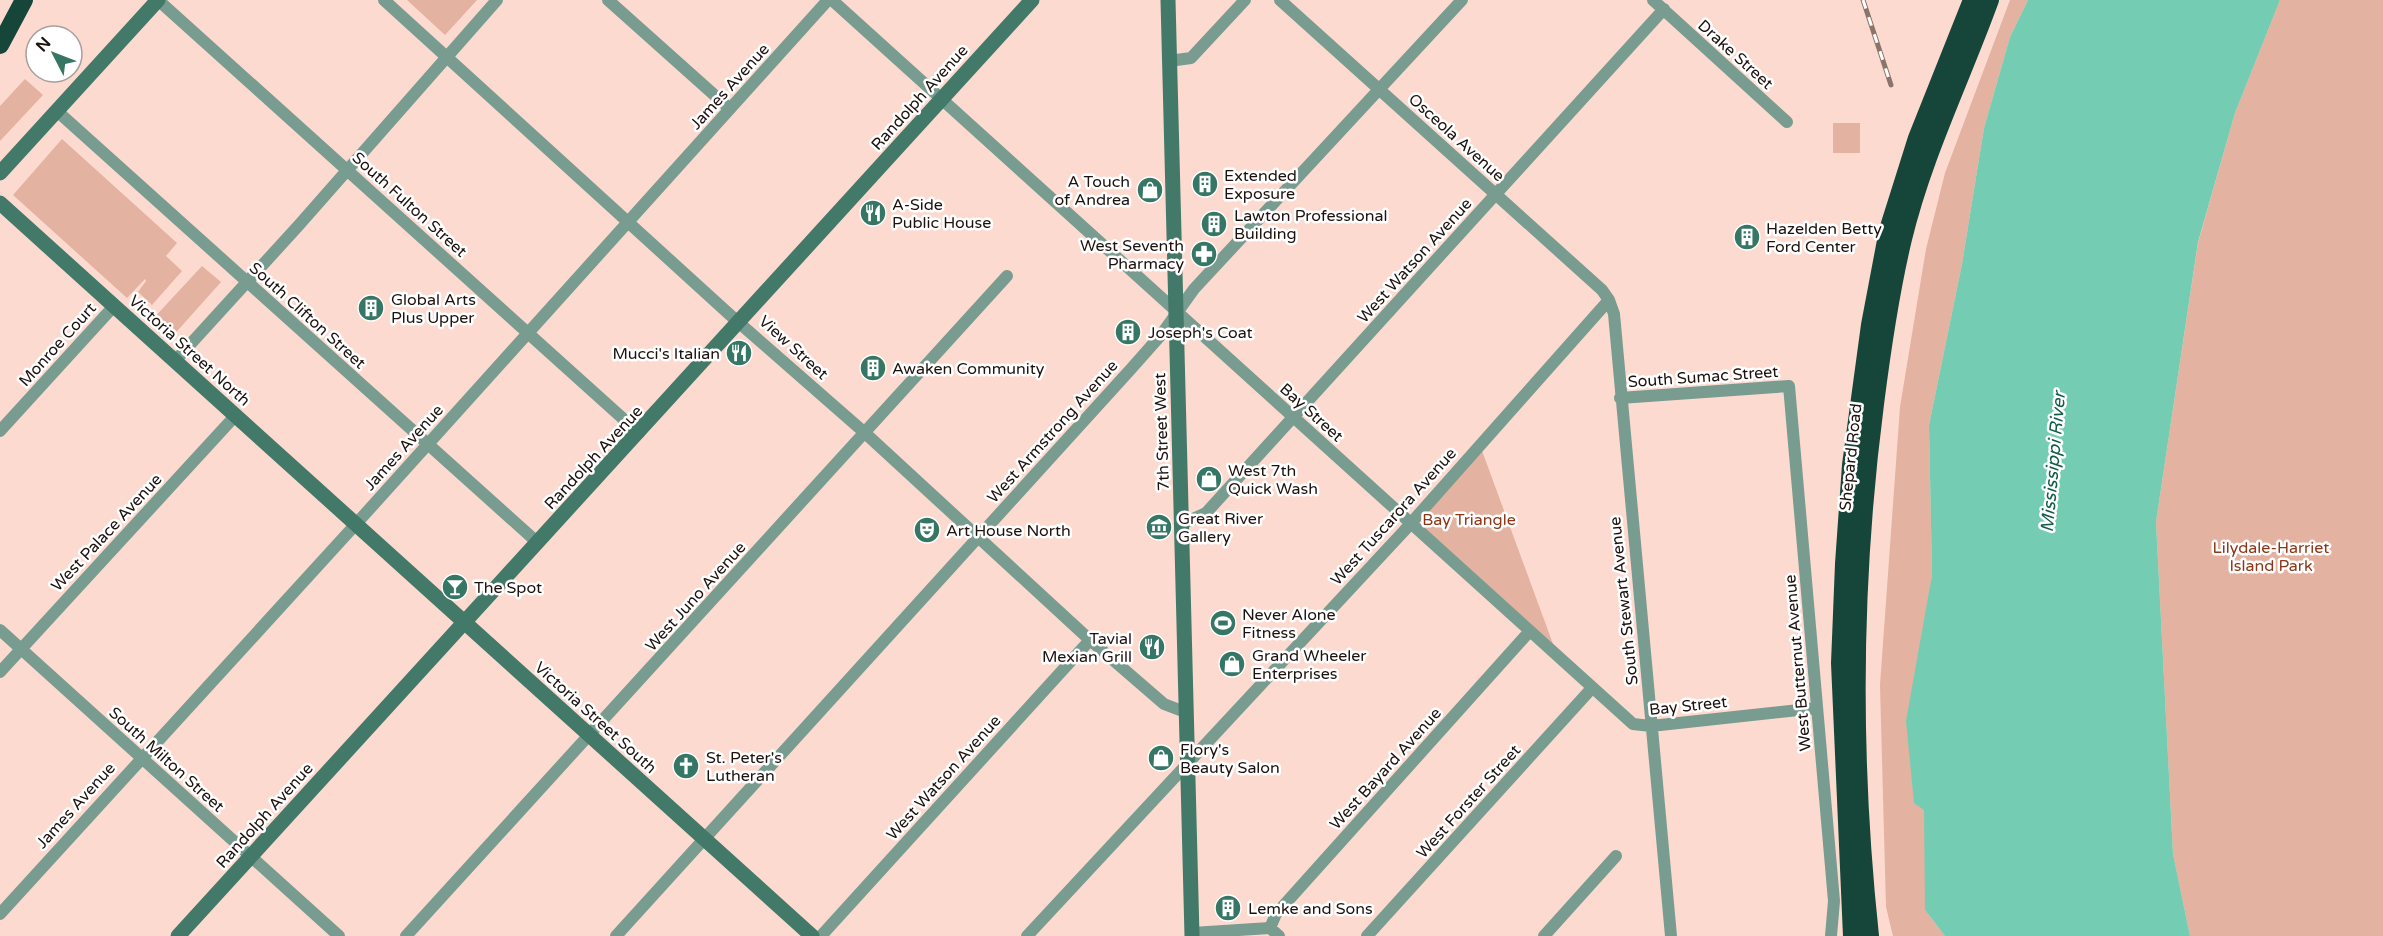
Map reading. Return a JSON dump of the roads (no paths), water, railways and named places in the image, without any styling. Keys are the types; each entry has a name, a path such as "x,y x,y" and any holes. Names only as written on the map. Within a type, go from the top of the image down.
{"highway":[{"path":"0,45 24,0"},
{"name":"Shepard Road","path":"1852,936 1840,663 1847,515 1856,430 1870,325 1888,230 1917,138 1972,0"},
{"name":"Shepard Road","path":"1870,936 1859,769 1856,664 1859,565 1867,469 1885,328 1903,237 1932,144 1990,0"}],"street":[{"path":"0,172 158,0"},
{"name":"South Fulton Street","path":"158,0 639,433"},
{"name":"View Street","path":"384,0 865,433 1090,640 1164,704 1185,712"},
{"path":"174,361 497,0"},
{"path":"608,0 730,110"},
{"name":"James Avenue","path":"0,914 830,0"},
{"name":"Bay Street","path":"830,0 1633,724 1652,726 1817,708"},
{"name":"Randolph Avenue","path":"178,936 1032,0"},
{"name":"7th Street West","path":"1168,0 1192,934"},
{"path":"1169,61 1191,58 1245,0"},
{"name":"Osceola Avenue","path":"1280,0 1602,290 1609,300"},
{"name":"West Armstrong Avenue","path":"616,936 1130,370 1194,289 1462,0"},
{"name":"Drake Street","path":"1653,0 1787,122"},
{"name":"West Watson Avenue","path":"1182,524 1206,513 1664,9"},
{"name":"South Clifton Street","path":"57,111 538,543"},
{"name":"Victoria Street North","path":"0,203 356,524"},
{"name":"West Juno Avenue","path":"406,936 591,736 1007,276"},
{"name":"South Stewart Avenue","path":"1609,300 1614,314 1671,936"},
{"name":"West Tuscarora Avenue","path":"1027,936 1411,522 1609,300"},
{"name":"Monroe Court","path":"0,431 114,306"},
{"name":"South Sumac Street","path":"1620,398 1789,386"},
{"name":"West Butternut Avenue","path":"1789,386 1834,901 1831,936"},
{"name":"West Palace Avenue","path":"0,672 236,415"},
{"name":"Victoria Street South","path":"356,524 812,936"},
{"name":"South Milton Street","path":"0,630 339,936"},
{"name":"West Bayard Avenue","path":"1275,932 1276,914 1529,632"},
{"name":"West Watson Avenue","path":"821,936 1090,640"},
{"name":"West Forster Street","path":"1367,936 1592,688"},
{"path":"1544,936 1616,856"},
{"path":"1192,934 1275,932"}],"water":[{"name":"Mississippi River","path":"2028,0 2280,0 2235,113 2198,242 2156,522 2173,854 2190,936 1945,936 1925,910 1924,810 1914,803 1906,721 1932,575 1929,425 1962,264 1984,128 2010,37"}],"railway":[{"path":"1863,0 1891,85"}],"place":[{"name":"Extended Exposure","path":"1205,184"},
{"name":"A Touch of Andrea","path":"1150,190"},
{"name":"A-Side Public House","path":"873,213"},
{"name":"Lawton Professional Building","path":"1214,224"},
{"name":"Hazelden Betty Ford Center","path":"1747,237"},
{"name":"West Seventh Pharmacy","path":"1204,254"},
{"name":"Global Arts Plus Upper","path":"371,308"},
{"name":"Joseph's Coat","path":"1128,332"},
{"name":"Mucci's Italian","path":"739,353"},
{"name":"Awaken Community","path":"873,368"},
{"name":"West 7th Quick Wash","path":"1209,479"},
{"name":"Great River Gallery","path":"1159,527"},
{"name":"Art House North","path":"927,530"},
{"name":"The Spot","path":"455,587"},
{"name":"Never Alone Fitness","path":"1223,623"},
{"name":"Tavial Mexian Grill","path":"1152,647"},
{"name":"Grand Wheeler Enterprises","path":"1232,664"},
{"name":"Flory's Beauty Salon","path":"1161,758"},
{"name":"St. Peter's Lutheran","path":"686,766"},
{"name":"Lemke and Sons","path":"1228,908"}],"park label":[{"name":"Bay Triangle","path":"1469,519"},
{"name":"Lilydale-Harriet Island Park","path":"2271,556"}]}
